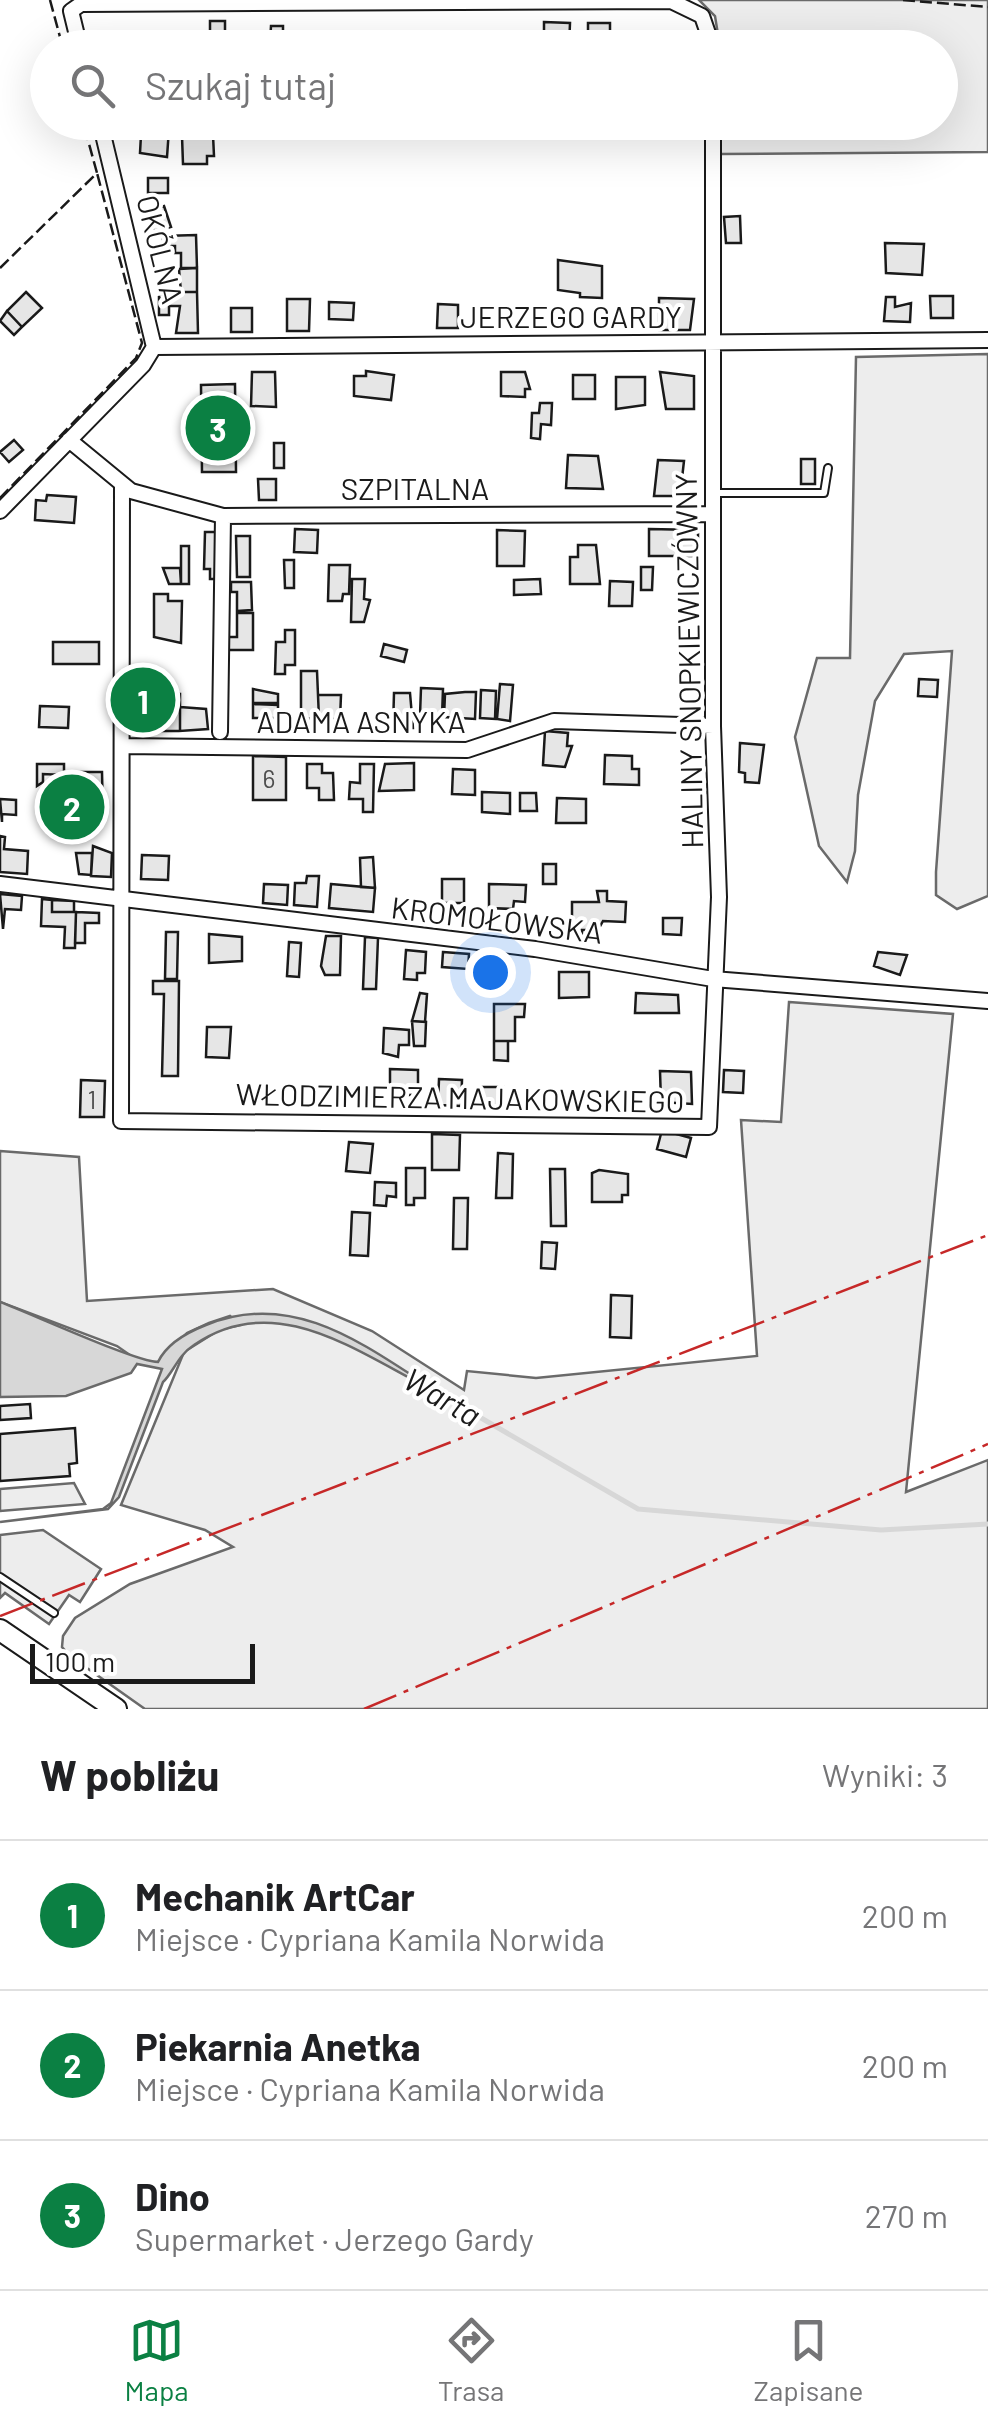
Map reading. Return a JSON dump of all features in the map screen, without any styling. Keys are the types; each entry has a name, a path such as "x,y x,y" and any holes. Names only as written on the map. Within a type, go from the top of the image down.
{"main road":[{"path":"0,1630 116,1709"}],"street":[{"path":"76,30 72,7 671,1 702,16 707,30"},
{"name":"OKÓLNA","path":"0,511 143,365 154,346 152,323 105,140"},
{"name":"HALINY SNOPKIEWICZÓWNY","path":"713,140 714,726 719,897 713,978"},
{"name":"JERZEGO GARDY","path":"154,346 988,340"},
{"name":"SZPITALNA","path":"69,440 122,485 151,498 223,516 713,514"},
{"path":"121,896 122,485"},
{"path":"220,732 223,516"},
{"name":"ADAMA ASNYKA","path":"122,746 467,750 554,721 714,726"},
{"name":"KROMOŁOWSKA","path":"0,884 535,949 713,978 988,1001"},
{"name":"WŁODZIMIERZA MAJAKOWSKIEGO","path":"121,896 121,1121 710,1127 713,978"}],"lane":[{"path":"713,493 824,492 828,468"},
{"path":"0,1577 54,1613"}],"shaded area":[{"path":"699,0 988,0 988,152 720,154 720,140 958,140 958,30 717,30 715,16"},
{"path":"988,354 988,896 957,909 936,895 952,651 904,654 875,701 858,795 855,851 847,882 819,846 795,737 817,658 850,658 856,357"},
{"path":"789,1002 953,1014 906,1492 988,1460 988,1709 145,1709 70,1656 62,1647 63,1636 75,1618 130,1584 233,1547 205,1530 121,1505 184,1352 219,1330 240,1325 230,1316 209,1323 187,1333 158,1362 140,1362 117,1346 0,1302 0,1151 79,1157 87,1301 273,1289 372,1331 464,1390 467,1371 536,1378 757,1356 741,1120 781,1122"},
{"path":"0,1302 107,1346 158,1362 172,1344 206,1325 239,1315 301,1318 358,1342 441,1394 320,1334 289,1325 258,1323 226,1329 188,1349 163,1382 119,1497 108,1509 0,1522 103,1509 111,1503 162,1369 137,1364 131,1373 66,1396 0,1397"},
{"path":"74,1483 85,1504 0,1511 0,1489"},
{"path":"43,1530 101,1569 80,1602 69,1595 49,1624 5,1593 0,1598 0,1535"}],"building":[{"path":"210,21 225,21 225,30 210,30"},
{"path":"544,22 570,23 570,30 544,30"},
{"path":"588,23 610,23 610,30 588,30"},
{"path":"141,140 168,140 167,157 140,153"},
{"path":"182,140 213,140 214,156 207,156 207,164 183,164"},
{"path":"148,178 168,178 168,193 148,193"},
{"path":"164,206 171,227 154,232 148,211"},
{"path":"740,216 741,243 726,243 724,217"},
{"path":"196,235 197,268 181,268 181,253 175,253 175,246 163,246 163,236"},
{"path":"885,243 924,244 922,275 886,273"},
{"path":"558,260 602,266 602,298 558,290"},
{"path":"197,268 197,292 181,292 179,269"},
{"path":"26,292 42,308 22,327 7,311"},
{"path":"197,292 198,333 176,333 180,306 169,306 169,315 159,315 159,297"},
{"path":"930,296 953,296 953,318 931,318"},
{"path":"886,297 895,297 895,307 911,303 910,322 884,321"},
{"path":"659,298 694,299 690,330 659,330"},
{"path":"287,299 310,299 309,331 287,331"},
{"path":"329,302 354,303 353,320 329,319"},
{"path":"438,304 458,305 458,328 437,328"},
{"path":"231,308 252,308 252,332 231,332"},
{"path":"7,311 22,327 14,335 0,321"},
{"path":"366,371 394,375 391,400 354,396 354,376 366,376"},
{"path":"252,372 275,372 276,407 251,406"},
{"path":"501,372 525,372 530,389 525,389 525,397 501,396"},
{"path":"660,372 694,376 694,409 666,409"},
{"path":"573,375 595,375 595,399 573,399"},
{"path":"616,377 645,377 645,405 616,409"},
{"path":"235,384 236,472 202,472 201,385"},
{"path":"540,403 552,403 551,425 541,424 540,439 531,438 532,413 539,413"},
{"path":"14,440 23,450 9,462 0,452"},
{"path":"274,443 284,443 284,468 274,468"},
{"path":"568,455 598,456 603,489 566,488"},
{"path":"801,459 815,459 815,484 801,484"},
{"path":"658,460 684,461 680,496 654,496"},
{"path":"258,479 276,479 276,500 259,500"},
{"path":"47,495 76,497 74,523 35,520 36,500 46,501"},
{"path":"295,529 318,530 317,553 294,552"},
{"path":"649,529 698,530 698,556 649,556"},
{"path":"497,530 525,531 524,566 497,566"},
{"path":"205,532 220,532 219,579 210,579 210,569 204,569"},
{"path":"236,536 250,536 250,577 237,577"},
{"path":"578,545 596,545 600,584 570,584 570,557 578,557"},
{"path":"181,546 189,546 189,584 181,584"},
{"path":"284,560 294,560 294,588 285,588"},
{"path":"329,565 350,565 349,594 343,594 342,601 328,601"},
{"path":"641,567 653,567 652,590 641,590"},
{"path":"163,568 180,568 181,584 169,584"},
{"path":"352,579 365,579 364,599 370,600 364,622 351,622"},
{"path":"540,579 541,594 514,595 514,580"},
{"path":"610,581 633,582 632,606 609,606"},
{"path":"231,582 251,582 252,610 237,611 237,592 231,592"},
{"path":"154,594 168,594 168,601 182,601 181,643 154,637"},
{"path":"237,613 253,613 253,650 224,650 224,637 237,637"},
{"path":"285,630 295,630 295,665 285,665 285,674 275,674 276,642 285,642"},
{"path":"53,642 99,642 99,664 53,664"},
{"path":"384,644 407,650 404,662 381,656"},
{"path":"301,671 317,671 319,719 301,718"},
{"path":"919,679 938,680 937,697 918,696"},
{"path":"500,684 513,685 510,721 497,719"},
{"path":"421,688 443,689 442,716 420,715"},
{"path":"253,689 278,694 278,703 253,703"},
{"path":"481,690 496,691 495,719 480,718"},
{"path":"476,692 475,719 444,717 445,694"},
{"path":"164,693 180,694 180,731 159,731"},
{"path":"394,693 410,693 413,728 393,728"},
{"path":"131,695 155,695 155,711 139,711 139,705 131,705"},
{"path":"318,695 341,695 340,719 319,719"},
{"path":"253,704 278,705 278,718 253,718"},
{"path":"40,706 69,707 68,728 39,727"},
{"path":"180,707 206,709 208,729 180,731"},
{"path":"545,731 568,733 567,746 572,746 565,767 543,765"},
{"path":"740,743 764,745 759,783 745,782 745,773 739,772"},
{"path":"605,755 632,756 632,769 639,769 639,785 604,784"},
{"path":"253,756 286,757 286,800 253,800"},
{"path":"414,763 414,790 379,791 385,764"},
{"path":"37,764 64,764 64,775 43,774 43,782 37,786"},
{"path":"307,764 322,764 322,773 333,773 334,800 319,800 319,788 307,788"},
{"path":"360,764 374,764 373,812 363,812 363,799 349,799 350,782 360,783"},
{"path":"453,769 475,770 475,795 452,794"},
{"path":"66,772 102,772 103,819 82,819 78,828 68,828 63,820 42,820 41,795 66,794"},
{"path":"482,792 510,793 510,814 482,812"},
{"path":"520,793 536,793 537,811 520,811"},
{"path":"557,798 586,799 586,823 556,823"},
{"path":"0,799 16,800 16,815 2,814 2,822"},
{"path":"0,836 5,837 4,849 28,851 27,874 0,872"},
{"path":"93,846 112,853 111,877 91,876"},
{"path":"76,853 92,853 91,875 79,874"},
{"path":"142,855 169,856 168,880 141,879"},
{"path":"373,857 375,888 361,887 360,858"},
{"path":"543,864 556,864 556,884 543,884"},
{"path":"307,876 319,876 317,907 294,905 295,883 306,883"},
{"path":"442,879 464,879 464,903 442,903"},
{"path":"264,884 288,885 287,905 263,903"},
{"path":"331,884 375,888 373,912 329,908"},
{"path":"489,884 526,885 525,902 514,901 513,909 489,908"},
{"path":"597,891 607,891 607,901 626,902 625,922 603,921 598,930 582,930 582,936 572,936 572,902 599,902"},
{"path":"0,894 22,896 21,910 5,909 3,929"},
{"path":"42,899 52,900 52,912 76,912 75,948 64,948 65,927 41,926"},
{"path":"52,900 74,901 74,912 52,912"},
{"path":"76,912 99,913 99,923 85,923 85,943 75,943"},
{"path":"663,918 682,918 681,935 663,934"},
{"path":"166,932 178,932 177,979 165,979"},
{"path":"209,934 242,937 242,961 209,963"},
{"path":"326,936 341,936 340,975 325,975 321,966"},
{"path":"365,937 378,938 376,989 363,989"},
{"path":"289,942 301,943 299,977 287,976"},
{"path":"406,950 426,952 425,973 417,973 417,980 404,979"},
{"path":"443,952 469,954 468,969 442,967"},
{"path":"878,952 907,955 900,975 874,966"},
{"path":"559,972 589,972 589,997 559,998"},
{"path":"153,981 179,981 178,1076 162,1076 164,994 153,994"},
{"path":"420,993 427,994 425,1022 412,1021"},
{"path":"636,993 678,995 679,1013 635,1013"},
{"path":"494,1004 525,1004 524,1017 515,1017 515,1041 494,1041"},
{"path":"412,1021 426,1022 425,1046 414,1046"},
{"path":"207,1027 231,1027 229,1058 206,1057"},
{"path":"384,1028 409,1030 409,1045 399,1045 398,1057 383,1053"},
{"path":"494,1041 508,1041 508,1061 494,1060"},
{"path":"390,1069 418,1070 418,1095 390,1095"},
{"path":"724,1070 744,1071 743,1093 723,1092"},
{"path":"660,1071 691,1072 692,1104 661,1102"},
{"path":"439,1079 462,1080 461,1106 438,1105"},
{"path":"81,1080 105,1081 104,1117 80,1117"},
{"path":"477,1087 503,1087 503,1106 476,1105"},
{"path":"662,1130 691,1138 686,1157 657,1149"},
{"path":"432,1134 460,1135 459,1170 432,1170"},
{"path":"349,1142 373,1144 370,1173 346,1171"},
{"path":"498,1153 513,1154 512,1198 496,1198"},
{"path":"406,1168 425,1168 425,1198 414,1198 414,1205 406,1205"},
{"path":"550,1169 565,1169 566,1226 551,1226"},
{"path":"599,1170 628,1174 628,1195 622,1195 622,1202 592,1202 592,1173"},
{"path":"375,1182 396,1183 396,1197 387,1196 386,1206 374,1205"},
{"path":"454,1198 468,1198 467,1249 453,1249"},
{"path":"352,1212 370,1213 368,1256 350,1255"},
{"path":"542,1242 557,1243 555,1269 541,1268"},
{"path":"611,1295 632,1296 631,1338 610,1337"},
{"path":"30,1404 31,1418 0,1420 0,1406"},
{"path":"75,1428 77,1463 69,1464 70,1476 0,1481 0,1434"}],"waterway":[{"name":"Warta","path":"438,1393 638,1509 881,1530 988,1524"}],"fence":[{"path":"50,0 58,30"},
{"path":"903,0 988,7"},
{"path":"0,268 97,173 88,140"},
{"path":"0,498 136,358 142,343 97,173"}],"power":[{"path":"0,1616 988,1235"},
{"path":"364,1709 988,1444"}],"place":[{"name":"Dino","path":"218,428"},
{"name":"Mechanik ArtCar","path":"143,700"},
{"name":"Piekarnia Anetka","path":"72,807"}]}
